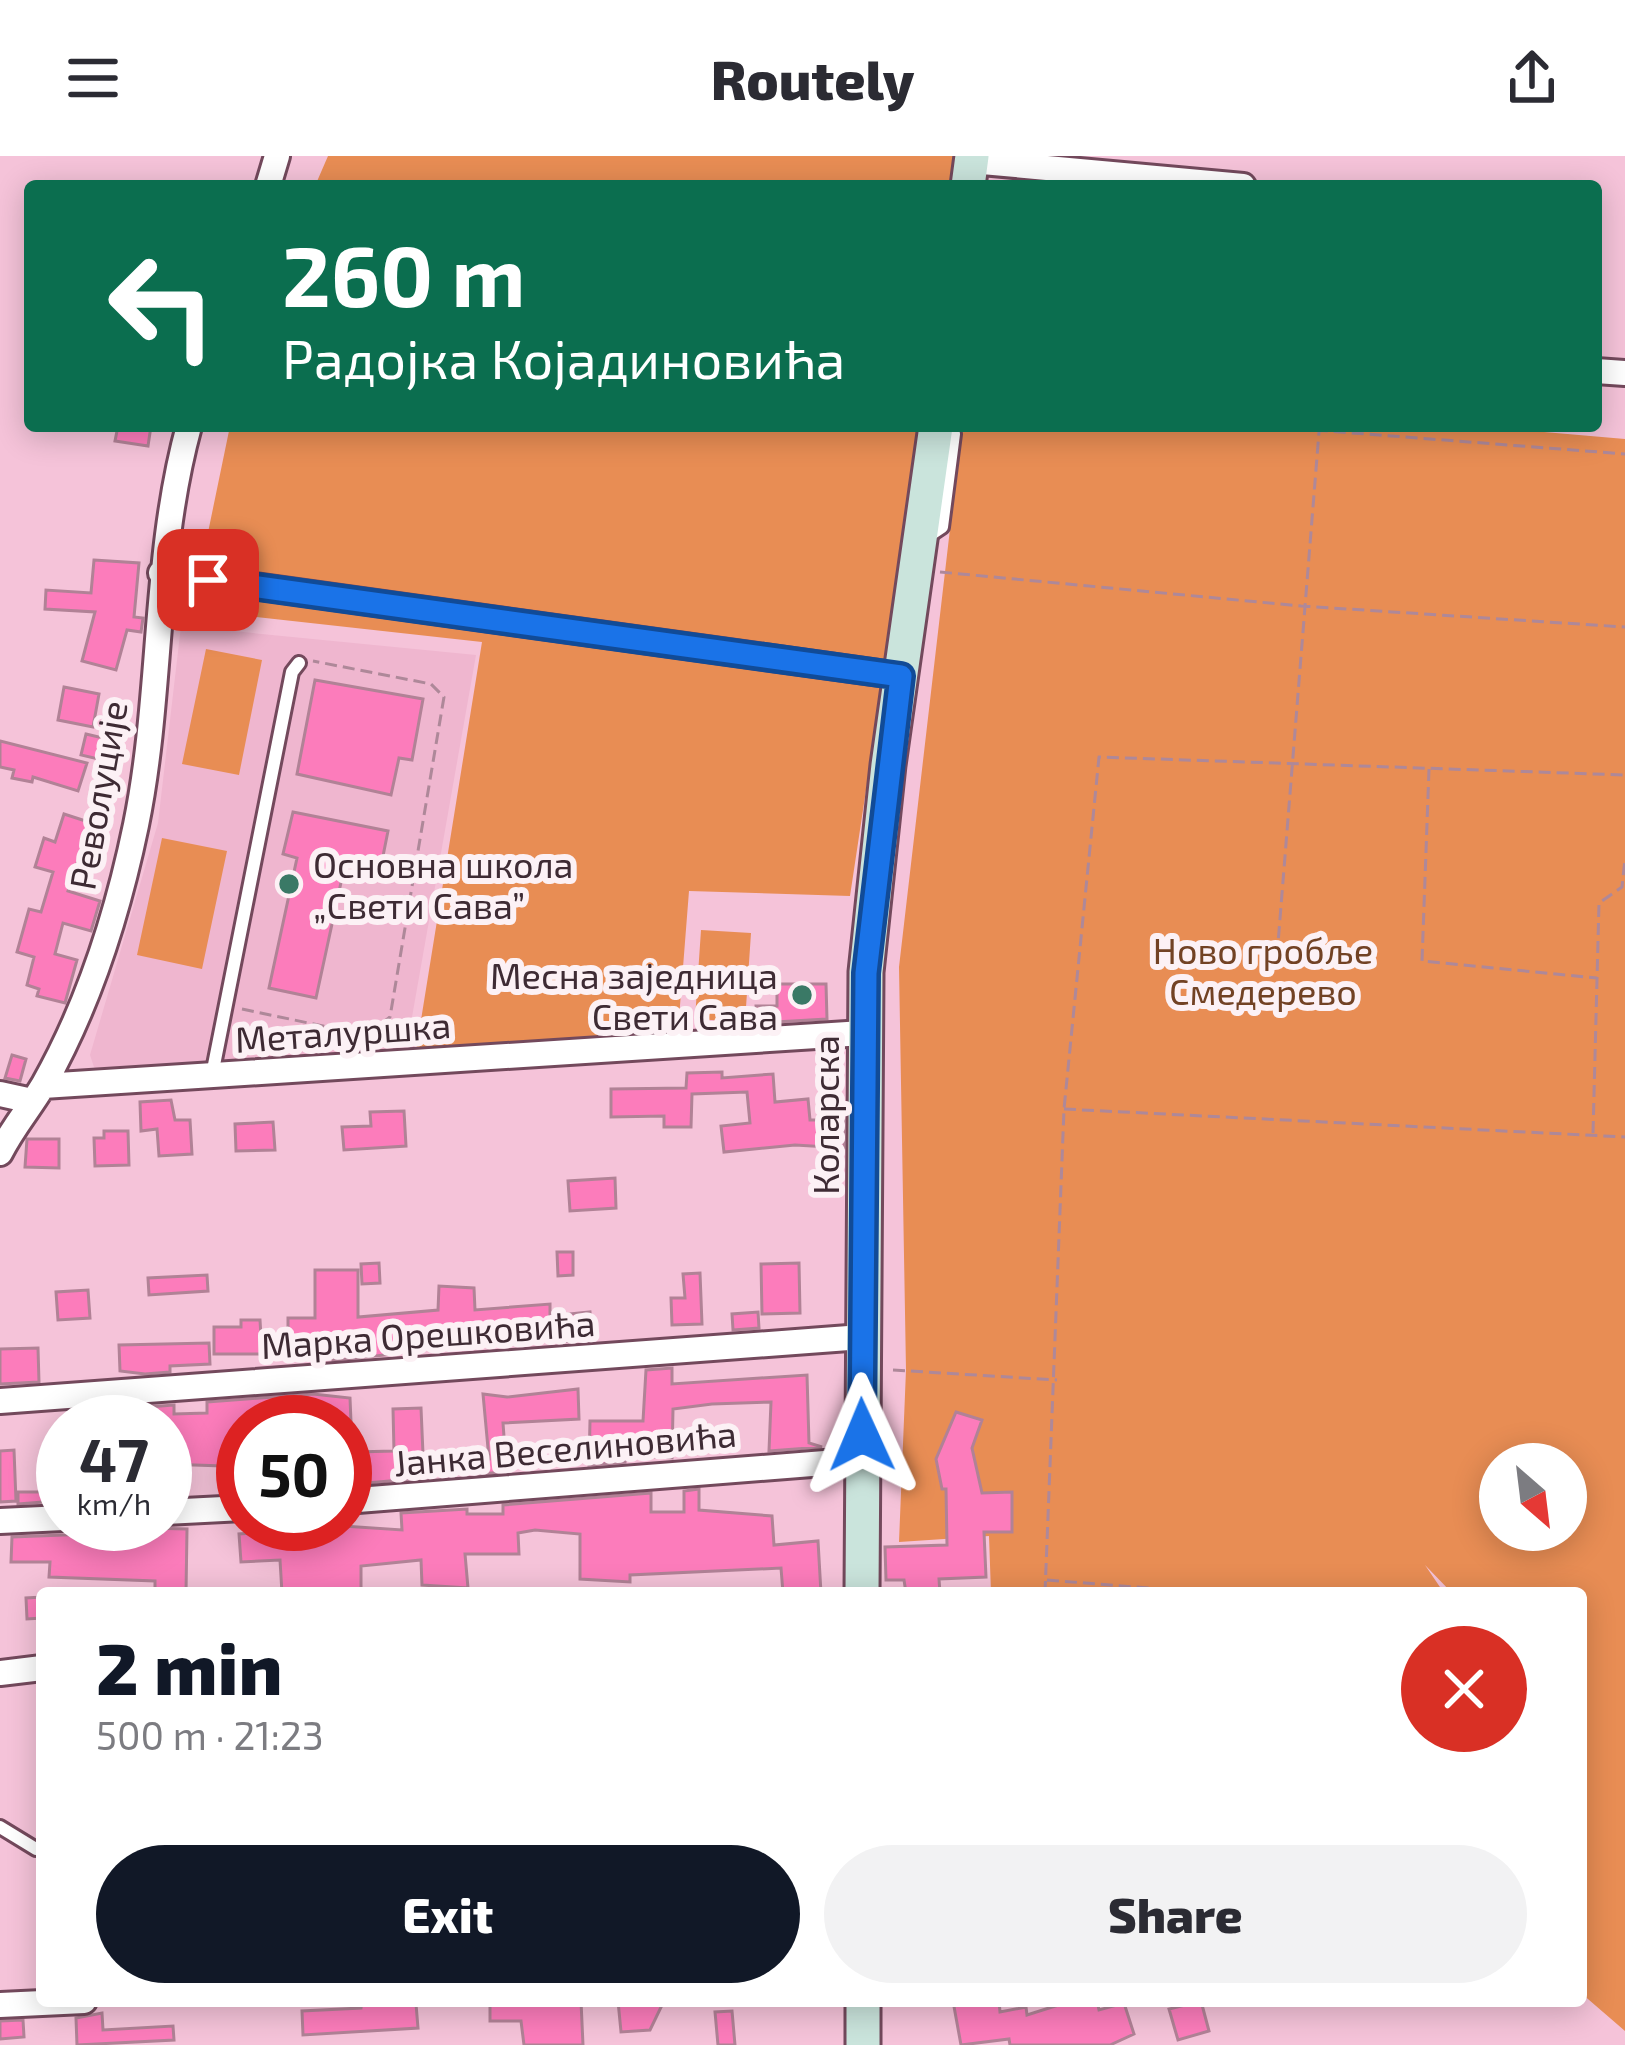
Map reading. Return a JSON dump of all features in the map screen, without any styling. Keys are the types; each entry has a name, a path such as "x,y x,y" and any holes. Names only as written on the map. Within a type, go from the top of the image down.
{"main road":[{"name":"Коларска","path":"862,1587 863,1034 875,866 935,432"},
{"path":"863,2007 863,2045"}],"street":[{"path":"970,168 1152,180"},
{"name":"Револуције","path":"0,1153 37,1093 100,950 132,841 153,692 171,489 187,432"},
{"path":"161,573 901,676"},
{"name":"Металуршка","path":"0,1094 863,1034"},
{"name":"Марка Орешковића","path":"0,1401 861,1354"},
{"name":"Јанка Веселиновића","path":"372,1499 862,1460"},
{"path":"0,1521 36,1519"},
{"path":"0,1673 36,1669"},
{"path":"0,2005 36,2003"}],"lane":[{"path":"917,555 942,527 953,432"},
{"path":"212,1076 292,672 299,662"},
{"path":"0,1827 36,1849"}],"path":[{"path":"1277,956 1301,606 1319,432 1625,454"},
{"path":"917,555 1301,606 1625,627"},
{"path":"223,1005 356,1033 371,1031 391,1017 444,697 431,684 320,661 299,662"},
{"path":"1046,1587 1064,1109 1099,757 1625,775"},
{"path":"1430,769 1422,961 1597,978"},
{"path":"1593,1135 1599,903 1624,887 1625,859"},
{"path":"1064,1109 1625,1137"},
{"path":"861,1354 1057,1380"},
{"path":"1046,1580 1135,1587"}],"shaded area":[{"name":"Основна школа „Свети Сава”","path":"181,626 476,655 409,1034 394,1052 101,1073 94,1067 90,1055 158,823"}],"green space":[{"path":"328,156 959,156 955,180 318,180"},
{"path":"229,432 920,432 850,896 689,891 678,1031 416,1051 482,642 192,610"},
{"name":"Ново гробље Смедерево","path":"961,432 1543,432 1625,439 1625,2031 1587,1998 1587,1587 1446,1587 1425,1565 1440,1587 991,1587 989,1536 899,1542 906,1370 899,967"},
{"path":"206,649 262,660 239,775 182,764"},
{"path":"162,838 227,851 202,969 137,955"},
{"path":"701,930 751,933 745,1022 695,1019"}],"building":[{"path":"117,432 150,432 148,446 115,441"},
{"path":"94,560 139,563 134,617 143,618 141,632 127,630 116,670 82,661 95,612 45,609 46,590 91,593"},
{"path":"315,680 423,699 412,760 399,758 391,795 297,774"},
{"path":"64,687 99,694 93,727 58,720"},
{"path":"86,734 116,741 111,762 81,755"},
{"path":"0,741 87,763 78,791 33,777 32,782 12,778 14,770 0,767"},
{"path":"293,812 388,831 380,871 345,864 316,998 269,988 297,858 283,854"},
{"path":"64,814 98,825 92,844 84,842 68,891 100,901 91,931 63,923 55,954 77,960 65,1003 37,996 39,989 27,985 34,957 17,952 29,909 41,912 53,872 35,867 44,838 55,842"},
{"name":"Месна заједница Свети Сава","path":"777,984 826,984 827,1019 756,1023 756,1006 777,1006"},
{"path":"12,1055 26,1059 20,1081 5,1078"},
{"path":"722,1072 722,1078 773,1074 775,1102 808,1099 810,1120 844,1120 844,1148 795,1145 724,1152 721,1126 750,1123 747,1092 692,1094 691,1127 664,1127 664,1116 611,1117 611,1089 686,1088 687,1073"},
{"path":"171,1100 175,1120 190,1120 192,1154 159,1156 157,1129 141,1131 140,1102"},
{"path":"404,1111 406,1146 344,1150 342,1127 371,1126 370,1112"},
{"path":"273,1122 275,1150 236,1151 235,1124"},
{"path":"104,1131 128,1131 129,1165 95,1166 94,1138 104,1138"},
{"path":"27,1139 59,1139 59,1168 25,1167"},
{"path":"615,1178 616,1208 570,1211 568,1181"},
{"path":"557,1252 573,1252 573,1275 558,1276"},
{"path":"379,1263 380,1283 362,1284 361,1264"},
{"path":"799,1263 800,1313 762,1314 761,1264"},
{"path":"315,1270 358,1270 358,1317 438,1310 439,1286 474,1288 475,1310 550,1304 550,1316 590,1312 593,1339 560,1342 560,1334 516,1334 516,1344 498,1344 498,1338 396,1339 396,1354 333,1360 333,1354 288,1355 288,1318 315,1318"},
{"path":"700,1273 702,1324 672,1325 671,1298 685,1298 683,1274"},
{"path":"207,1275 208,1291 149,1295 148,1278"},
{"path":"88,1290 90,1318 58,1320 56,1292"},
{"path":"758,1312 759,1328 733,1330 732,1314"},
{"path":"241,1320 260,1320 262,1354 214,1354 214,1327 241,1327"},
{"path":"209,1343 210,1364 170,1366 170,1372 145,1374 120,1371 119,1345"},
{"path":"38,1348 39,1382 0,1384 0,1349"},
{"path":"672,1368 672,1384 807,1375 809,1443 822,1447 769,1451 771,1402 712,1404 673,1409 672,1458 625,1455 625,1462 589,1465 590,1421 643,1421 646,1370"},
{"path":"578,1389 579,1419 503,1423 506,1464 502,1472 481,1474 480,1459 489,1459 483,1394 507,1397"},
{"path":"216,1401 216,1466 192,1465 192,1413 207,1413 207,1402"},
{"path":"421,1408 423,1454 433,1454 434,1477 372,1483 372,1452 394,1451 393,1409"},
{"path":"956,1412 982,1420 972,1448 982,1493 1012,1492 1012,1532 984,1532 986,1577 939,1579 940,1587 905,1587 904,1580 886,1580 885,1547 947,1545 946,1489 942,1489 936,1459"},
{"path":"14,1450 16,1501 0,1502 0,1451"},
{"path":"699,1489 699,1510 772,1516 774,1545 818,1541 821,1587 783,1587 781,1568 630,1575 630,1582 580,1579 580,1534 535,1530 518,1533 519,1554 465,1554 468,1587 422,1585 421,1560 361,1566 361,1587 282,1587 280,1560 241,1562 240,1551 372,1551 372,1528 402,1530 401,1513 467,1509 467,1514 503,1514 503,1505 651,1493 651,1512 684,1512 684,1491"},
{"path":"18,1492 36,1492 36,1503 18,1504"},
{"path":"36,1536 36,1551 187,1551 186,1587 155,1587 155,1581 49,1577 50,1562 11,1562 12,1537"},
{"path":"36,1597 36,1618 27,1619 26,1598"},
{"path":"416,2007 418,2028 303,2035 302,2011"},
{"path":"490,2007 581,2007 583,2045 524,2045 521,2021 490,2021"},
{"path":"619,2007 661,2007 650,2030 621,2032"},
{"path":"954,2007 1000,2007 1000,2012 1026,2007 1027,2015 1052,2007 1125,2007 1134,2034 1110,2045 1010,2045 1009,2039 961,2045"},
{"path":"1203,2007 1209,2031 1178,2040 1169,2009"},
{"path":"732,2011 735,2045 718,2045 715,2012"},
{"path":"102,2013 103,2030 173,2026 174,2040 77,2045 76,2018"},
{"path":"23,2020 24,2037 0,2039 0,2021"}],"place":[{"name":"Основна школа „Свети Сава”","path":"289,884"},
{"name":"Месна заједница Свети Сава","path":"802,995"}],"route":[{"path":"208,580 901,676 866,973 862,1435"}]}
